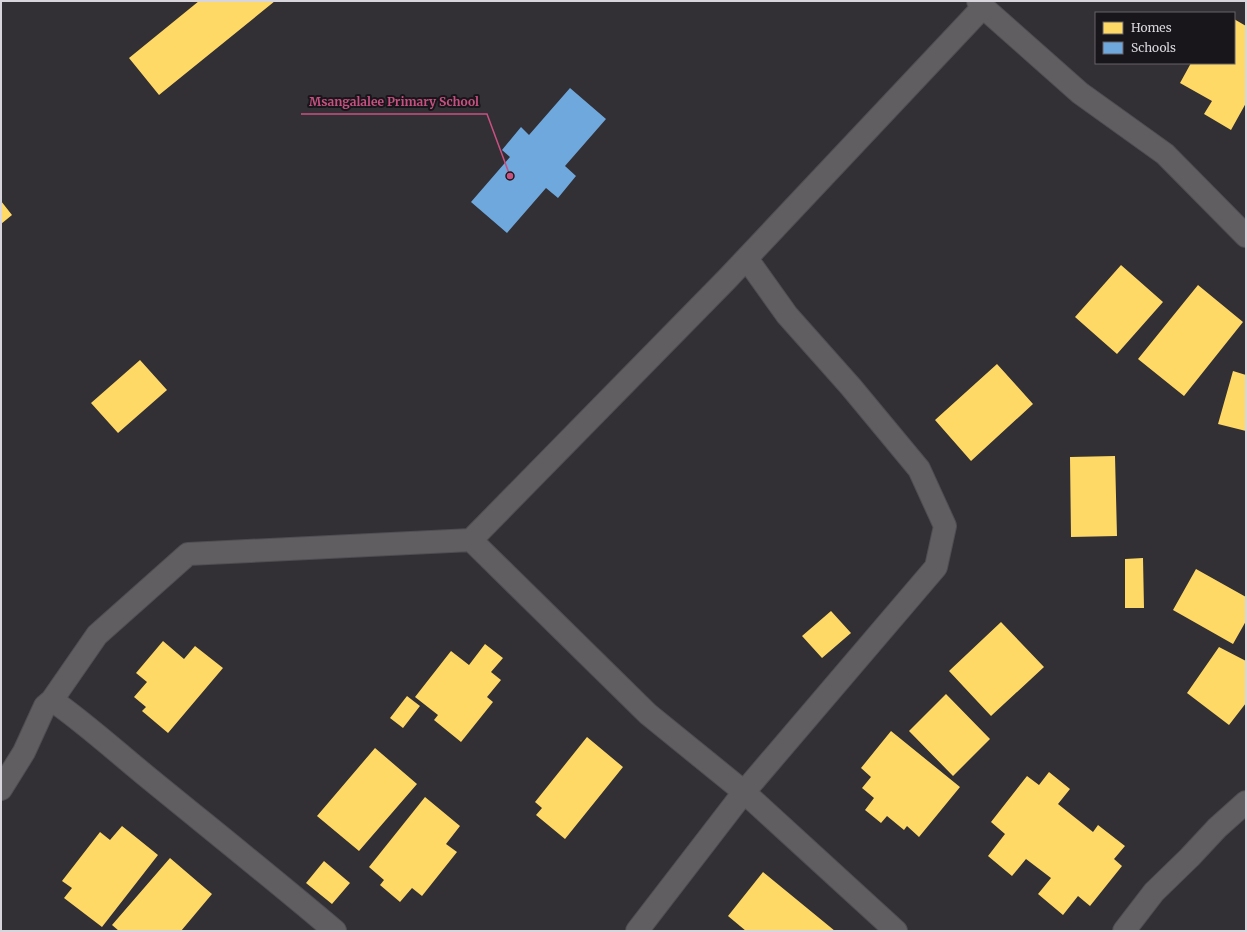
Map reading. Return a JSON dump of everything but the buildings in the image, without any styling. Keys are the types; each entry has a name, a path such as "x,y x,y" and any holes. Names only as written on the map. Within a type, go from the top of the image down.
{"street":[{"path":"1,789 24,752 45,706 52,700 97,635 188,554 471,540 747,259 980,4 1080,93 1165,154 1246,236"},
{"path":"637,931 744,792 936,568 945,526 919,469 851,387 787,315 747,259"},
{"path":"471,540 648,714 744,792 896,931"},
{"path":"52,700 79,719 335,931"},
{"path":"1124,931 1154,892 1217,828 1246,802"}],"place":[{"name":"Msangalalee Primary School","path":"510,176"}]}
